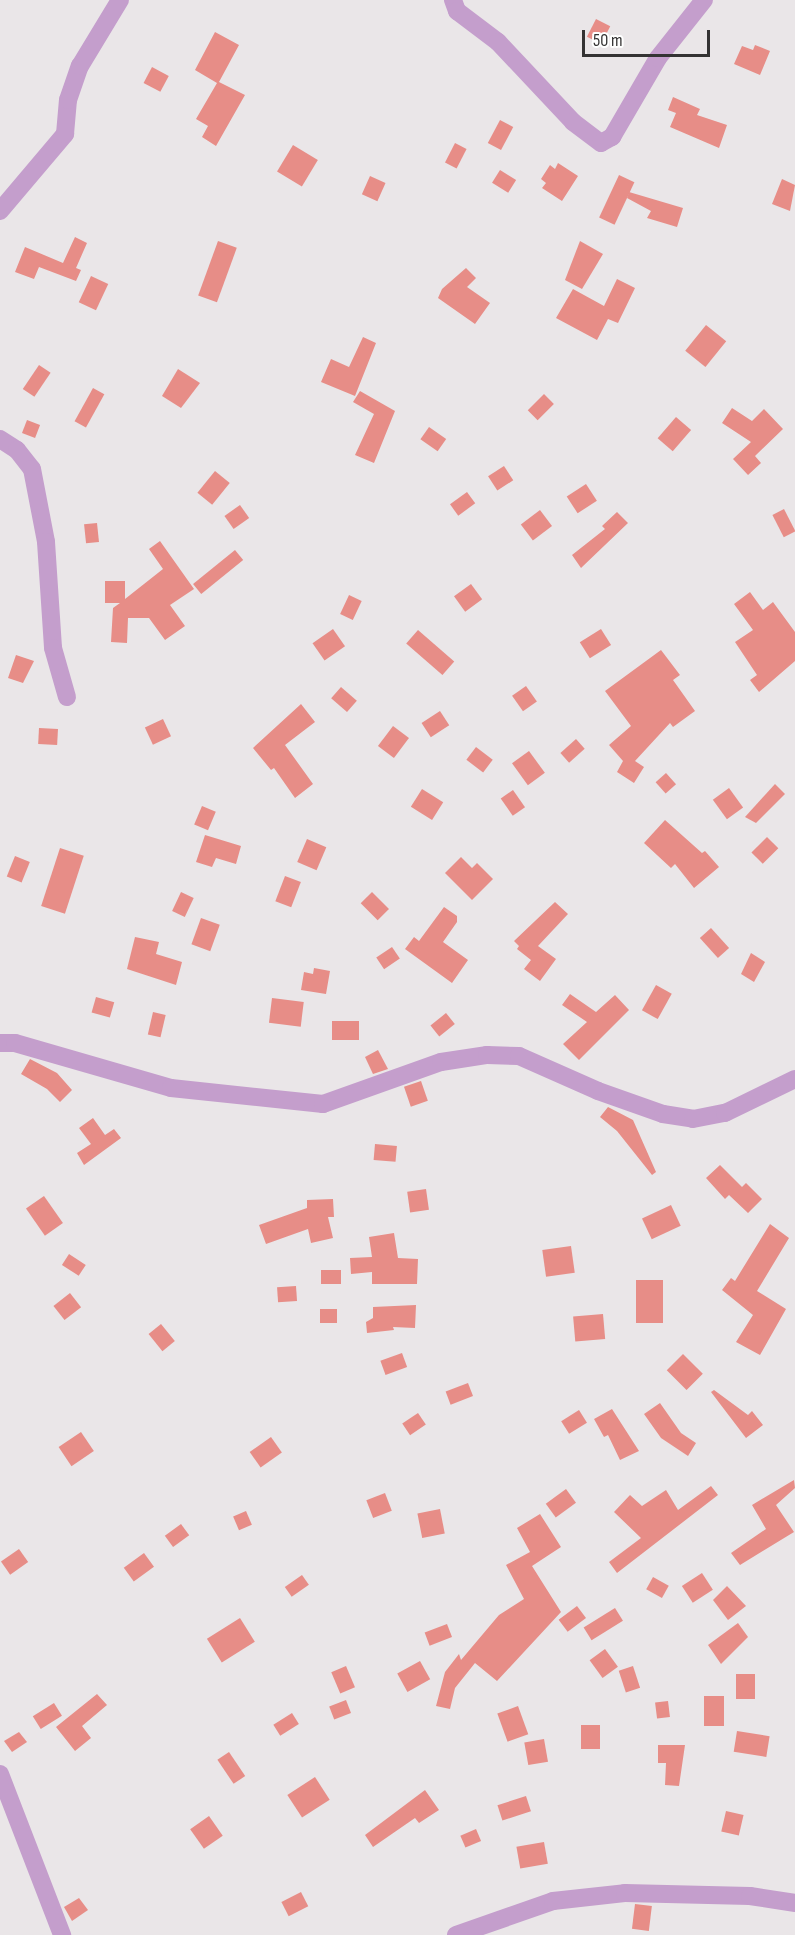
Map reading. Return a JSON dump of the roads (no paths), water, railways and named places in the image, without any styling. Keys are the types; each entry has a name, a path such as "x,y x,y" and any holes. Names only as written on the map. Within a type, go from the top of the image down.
{"street":[{"path":"0,211 65,134 68,100 80,66 120,0"},
{"path":"453,0 457,11 498,42 573,122 601,143 612,137 658,58 704,0"},
{"path":"0,439 17,450 32,469 46,542 53,648 67,697"},
{"path":"0,1043 15,1043 171,1088 323,1104 441,1062 487,1055 519,1056 598,1091 663,1114 693,1119 734,1110 795,1079"},
{"path":"0,1774 62,1935"},
{"path":"456,1935 553,1901 626,1893 750,1896 795,1903"}]}
